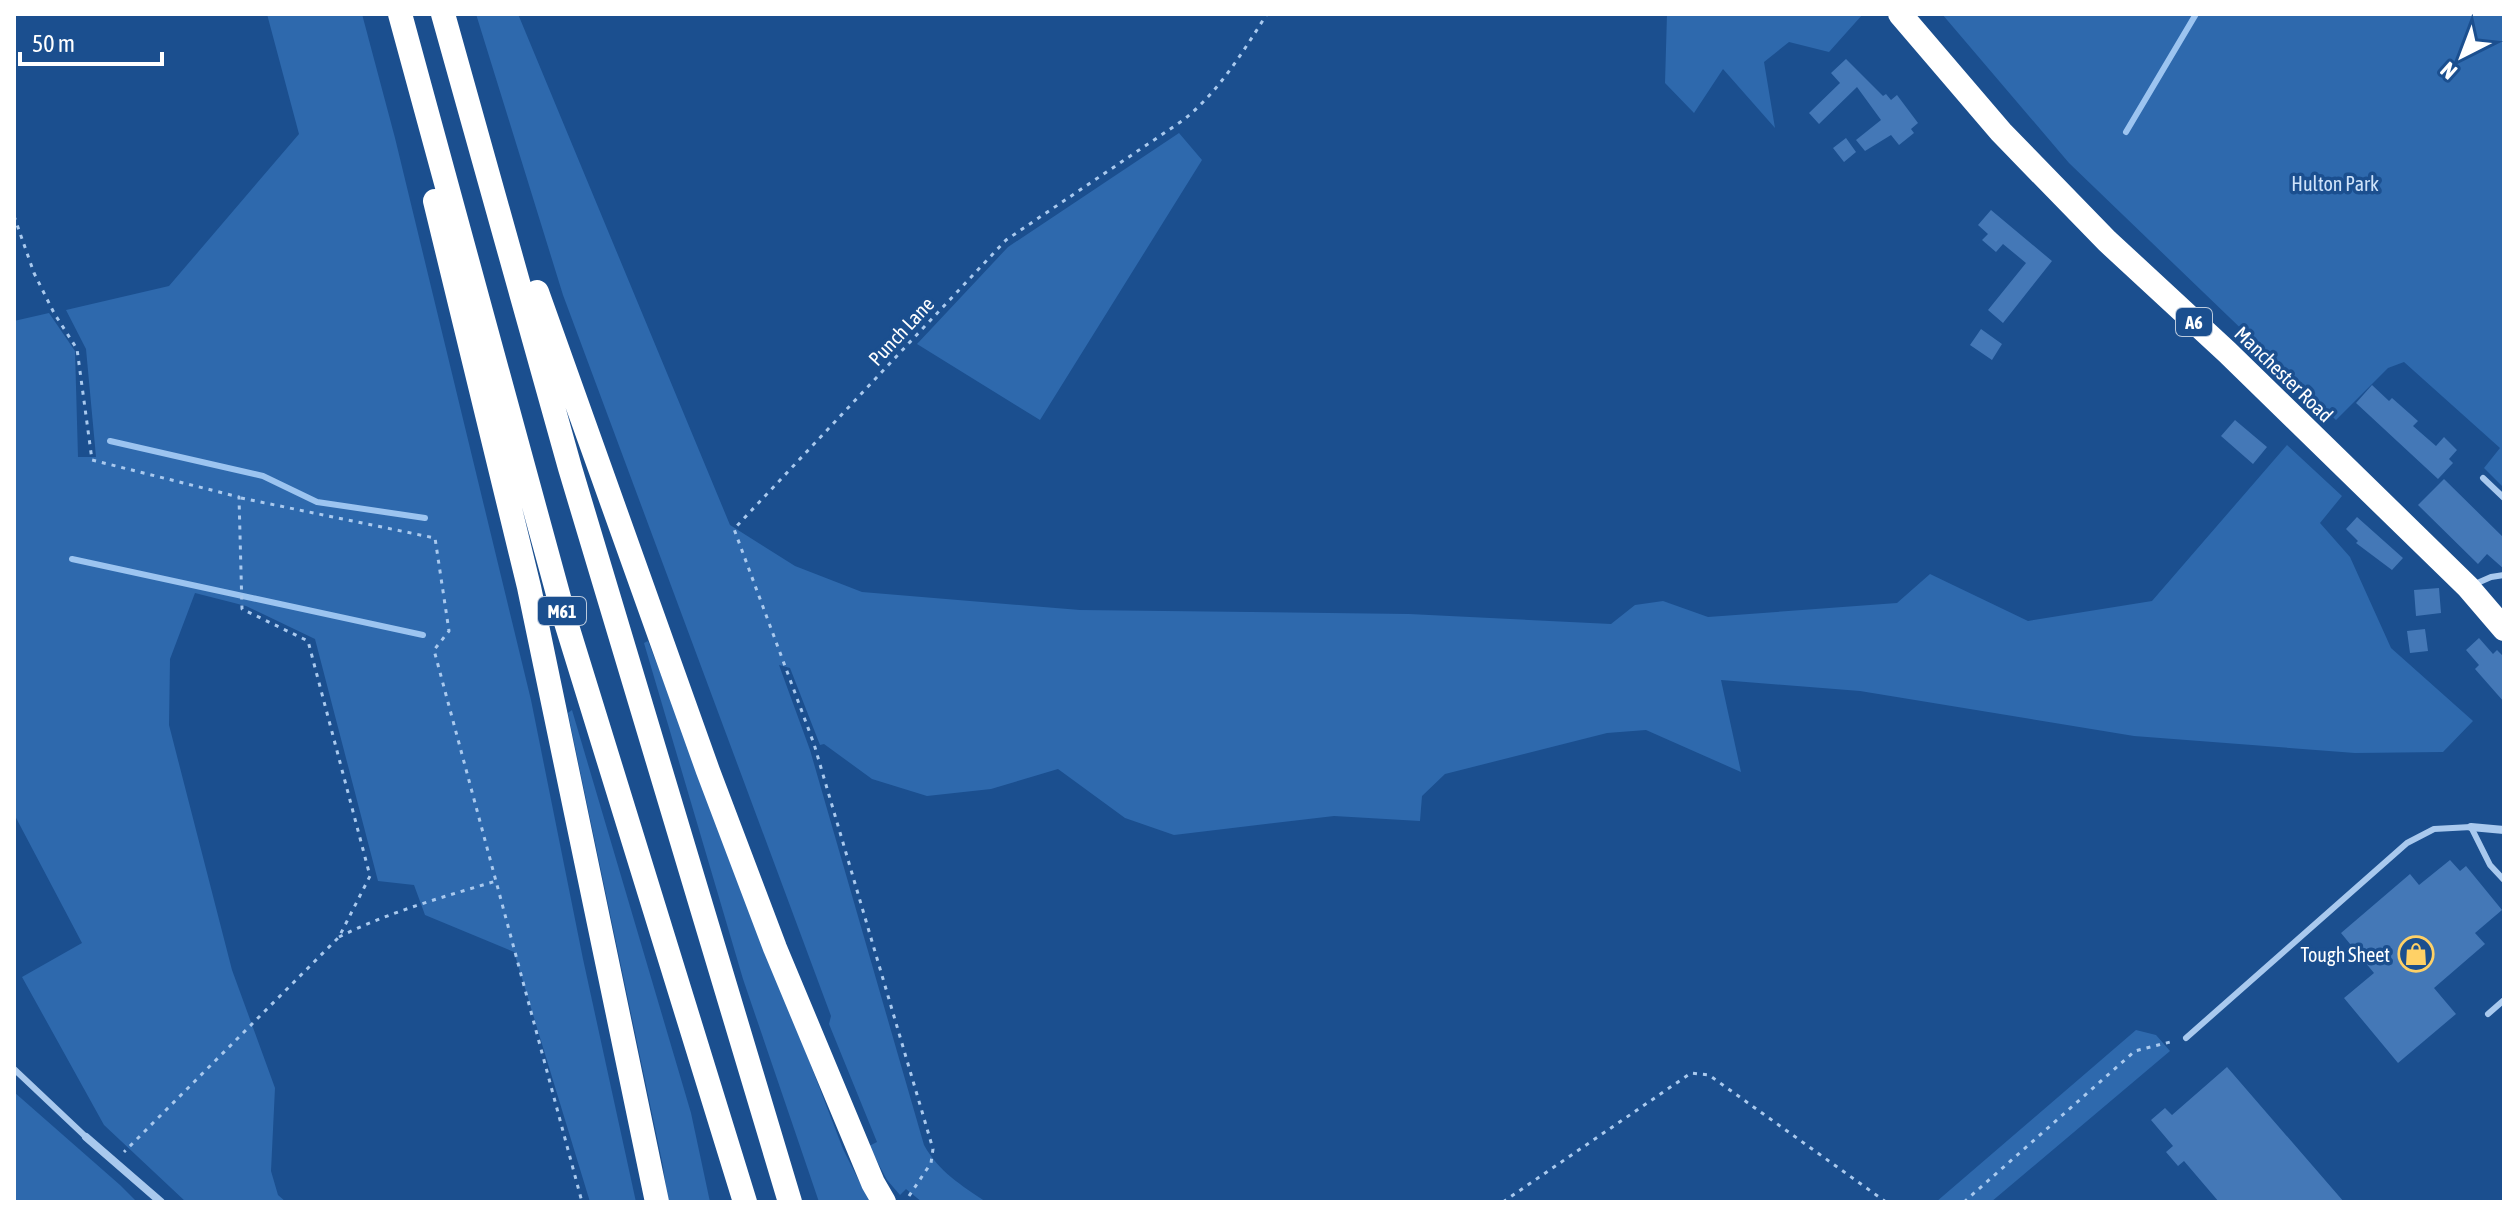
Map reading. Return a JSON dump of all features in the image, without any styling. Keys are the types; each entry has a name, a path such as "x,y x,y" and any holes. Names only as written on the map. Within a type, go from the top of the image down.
{"highway":[{"name":"M61","path":"390,14 529,587 657,1202"},
{"name":"M61","path":"400,14 564,616 745,1202"},
{"name":"M61","path":"443,14 570,468 789,1200"},
{"name":"Manchester Road","path":"1900,14 2001,132 2107,241 2227,352 2468,587 2504,629"},
{"name":"M61","path":"466,89 708,771 775,948 865,1159"},
{"path":"865,1159 903,1199"},
{"path":"865,1159 884,1202"}],"street":[{"path":"2471,827 2504,830"},
{"path":"86,1137 161,1202"}],"lane":[{"path":"2483,478 2504,498"},
{"path":"2468,587 2504,575"},
{"path":"2186,1038 2407,843 2434,829 2471,827 2490,865 2504,880"},
{"path":"2488,1014 2504,1000"},
{"path":"14,1069 86,1137"}],"path":[{"name":"Punch Lane","path":"903,1199 931,1163 933,1149 814,744 734,529 1006,240 1205,104 1267,14"},
{"path":"14,216 34,273 77,349 92,460 239,497 435,538 449,631 434,650 582,1202"},
{"path":"239,497 242,609 308,641 370,876 339,937"},
{"path":"115,1161 339,937 370,921 496,881"},
{"path":"1964,1202 2135,1051 2186,1038"},
{"path":"1503,1202 1691,1073 1709,1075 1886,1202"}],"green space":[{"path":"267,14 362,14 531,700 636,1202 590,1202 514,952 425,915 414,885 378,881 315,639 246,606 195,593 170,659 169,725 232,970 275,1088 271,1171 278,1195 286,1202 186,1202 104,1125 22,977 82,943 14,814 14,321 49,313 75,351 78,457 96,457 86,349 66,310 169,286 299,134"},
{"path":"476,14 518,14 730,525 795,566 862,592 1080,610 1409,614 1611,624 1635,605 1663,601 1708,617 1897,603 1930,574 2028,621 2152,601 2287,445 2342,496 2320,523 2350,557 2391,648 2473,721 2443,752 2355,753 2134,736 1860,691 1721,680 1741,772 1646,730 1607,733 1445,774 1422,796 1420,821 1334,816 1174,835 1125,818 1058,769 991,789 927,796 872,779 824,744 820,745 790,668 779,665 810,750 924,1145 959,1184 986,1202 922,1202 906,1189 900,1195 887,1180 869,1146 877,1142 829,1024 831,1016 563,295"},
{"path":"1667,14 1863,14 1829,52 1789,42 1764,62 1775,128 1723,69 1694,113 1665,83"},
{"name":"Hulton Park","path":"1942,14 2504,14 2504,488 2484,468 2500,448 2404,362 2388,368 2336,420 2069,163"},
{"path":"1179,133 1202,160 1040,420 917,344 1008,247"},
{"path":"648,641 843,1149 872,1202 819,1202 743,979 644,643"},
{"path":"572,710 691,1113 710,1202 668,1202 568,713"},
{"path":"2136,1030 2156,1035 2170,1051 1991,1202 1936,1202"},
{"path":"14,1092 120,1185 137,1202 14,1202"}],"building":[{"path":"1846,59 1883,96 1886,94 1891,100 1897,95 1918,123 1911,129 1914,133 1899,145 1891,135 1865,151 1856,140 1881,120 1857,87 1819,124 1809,113 1840,83 1831,73"},
{"path":"1846,138 1856,152 1844,162 1833,148"},
{"path":"1991,210 2052,261 2003,323 1988,310 2026,263 2003,244 1996,252 1982,240 1988,234 1978,225"},
{"path":"1981,329 2002,344 1992,360 1970,345"},
{"path":"2372,385 2418,421 2413,426 2436,446 2444,437 2457,450 2449,459 2453,463 2438,479 2356,403"},
{"path":"2235,420 2267,447 2253,464 2221,436"},
{"path":"2444,479 2504,538 2504,569 2487,554 2478,564 2418,505"},
{"path":"2357,517 2403,558 2392,570 2356,543 2358,541 2346,529"},
{"path":"2439,588 2441,613 2416,616 2414,590"},
{"path":"2425,629 2428,651 2410,653 2407,631"},
{"path":"2479,638 2493,654 2497,650 2504,657 2504,702 2475,669 2479,665 2466,650"},
{"name":"Tough Sheet","path":"2450,860 2460,871 2466,866 2502,910 2475,933 2485,944 2434,988 2456,1014 2398,1063 2344,998 2374,973 2341,933 2410,874 2419,885"},
{"path":"2227,1067 2344,1202 2219,1202 2184,1161 2178,1166 2166,1152 2173,1146 2151,1120 2165,1108 2172,1115"}],"waterway":[{"path":"2126,132 2196,14"},
{"path":"110,441 263,476 317,502 425,518"},
{"path":"72,559 423,635"}],"place":[{"name":"Tough Sheet","path":"2416,954"}]}
